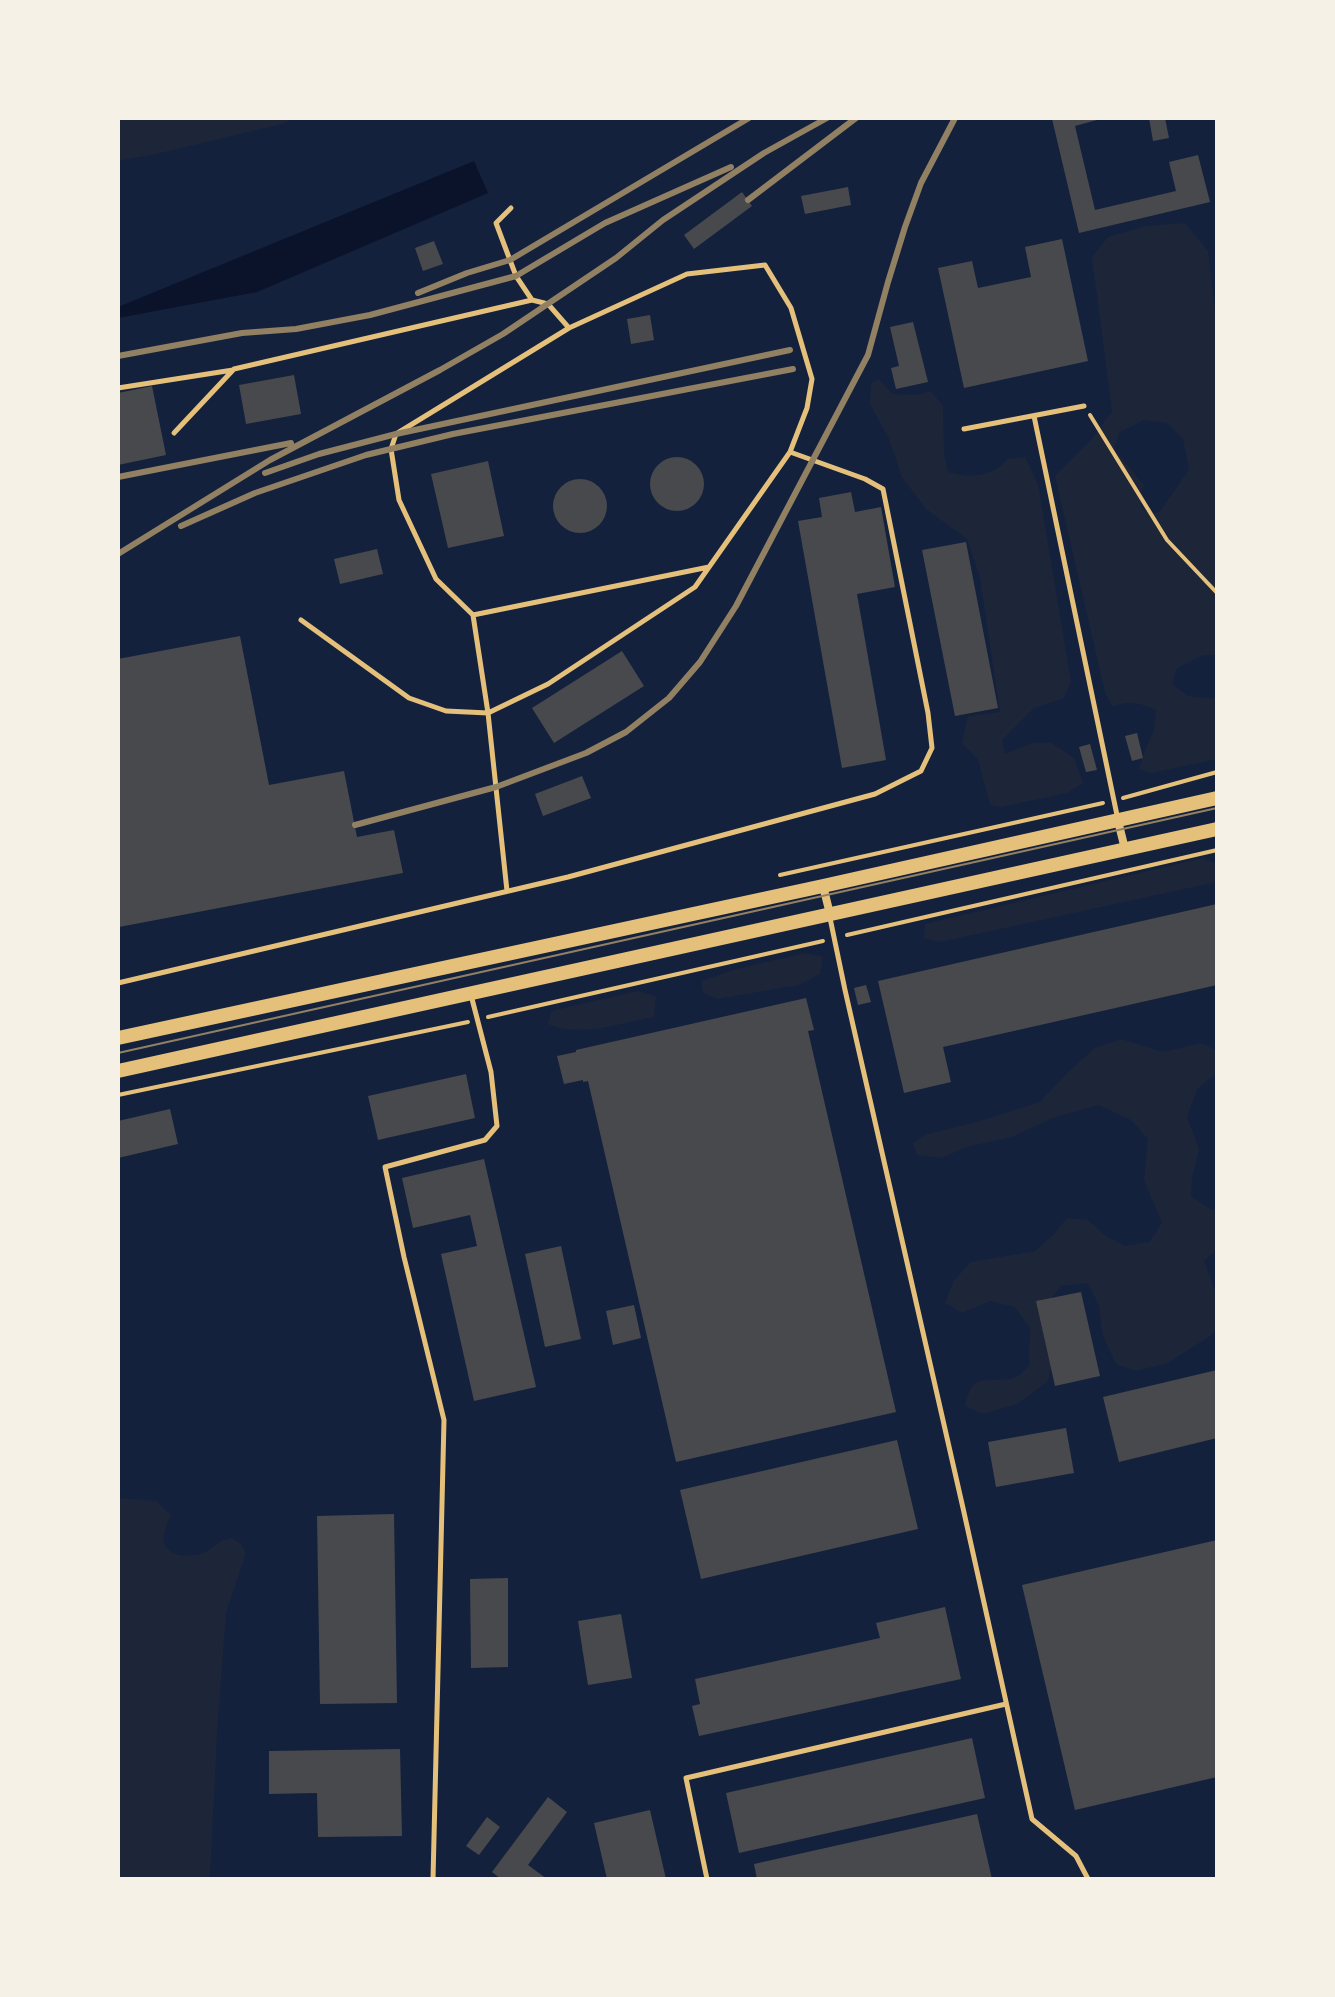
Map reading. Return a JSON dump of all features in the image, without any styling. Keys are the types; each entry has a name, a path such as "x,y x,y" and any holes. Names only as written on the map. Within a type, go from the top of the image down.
{"main road":[{"path":"118,1038 1217,798"},
{"path":"118,1071 1217,829"}],"street":[{"path":"1118,821 1125,849"},
{"path":"823,886 830,914"}],"lane":[{"path":"511,208 496,223 516,276 532,300"},
{"path":"301,620 409,698 446,711 488,713 548,684 695,587 790,452 807,408 812,379 791,308 765,265 687,274 569,328 396,434 391,449 399,500 436,579 473,615 488,713 507,891"},
{"path":"118,388 234,369 532,300 548,304 569,328"},
{"path":"174,433 234,369"},
{"path":"964,429 1084,406"},
{"path":"1034,416 1118,821"},
{"path":"118,983 568,877 875,794 921,771 932,748 928,713 883,489 865,479 790,452"},
{"path":"473,615 710,566"},
{"path":"830,914 1032,1819 1076,1856 1088,1879"},
{"path":"433,1879 444,1420 385,1167 485,1140 497,1126 491,1072 471,994"},
{"path":"707,1879 686,1778 1006,1704"}],"path":[{"path":"1084,406 1167,540 1217,593"},
{"path":"118,1095 478,1020 1217,850"}],"shaded area":[{"path":"118,118 296,118 282,124 118,161"},
{"path":"474,161 488,193 257,292 118,318 118,307"},
{"path":"1185,223 1208,251 1217,329 1217,655 1203,655 1177,668 1172,684 1188,696 1217,699 1217,759 1151,773 1139,769 1154,731 1156,710 1134,703 1112,707 1105,692 1055,476 1091,440 1112,411 1092,257 1108,237 1146,226","holes":["1144,420 1167,423 1183,439 1189,470 1161,510 1151,515 1141,508 1140,493 1144,485 1114,449 1120,432"]},
{"path":"879,379 892,394 916,395 931,391 943,406 944,454 948,472 981,475 995,470 1008,459 1025,457 1038,484 1071,682 1064,698 1034,708 1002,740 1005,754 1032,743 1052,743 1074,758 1083,783 1067,793 1001,807 990,805 978,760 962,743 968,716 1000,712 980,578 967,539 926,509 902,477 889,439 870,404 871,383"},
{"path":"1203,858 1217,864 1216,882 940,942 924,938 925,924"},
{"path":"806,953 823,957 820,974 799,985 717,999 703,993 701,981 736,969"},
{"path":"638,991 656,996 654,1017 587,1030 548,1024 551,1011"},
{"path":"1121,1039 1163,1052 1202,1043 1217,1051 1217,1073 1197,1089 1187,1117 1199,1149 1191,1196 1212,1210 1217,1209 1217,1249 1204,1261 1217,1296 1217,1325 1213,1334 1168,1363 1136,1371 1116,1364 1103,1336 1099,1305 1088,1283 1061,1286 1050,1300 1055,1357 1047,1382 1017,1404 983,1414 965,1406 968,1394 977,1382 1014,1378 1029,1366 1030,1328 1015,1307 990,1301 962,1313 945,1303 954,1280 971,1262 1035,1251 1067,1218 1088,1220 1106,1236 1125,1246 1149,1242 1162,1223 1144,1180 1148,1139 1131,1120 1099,1105 1055,1117 1012,1137 966,1147 942,1158 917,1155 913,1143 928,1134 1040,1102 1095,1048"},
{"path":"118,1498 156,1501 171,1515 164,1541 166,1547 176,1554 190,1556 203,1553 232,1538 241,1544 246,1553 226,1613 208,1879 118,1879"}],"building":[{"path":"1104,118 1075,126 1095,210 1176,191 1169,162 1198,155 1210,202 1079,233 1052,119"},
{"path":"1149,118 1165,118 1169,138 1153,141"},
{"path":"848,187 851,205 805,214 801,196"},
{"path":"742,192 752,206 694,249 684,235"},
{"path":"1062,239 1088,361 964,388 938,268 972,261 978,288 1031,277 1025,247"},
{"path":"434,241 443,264 423,271 415,248"},
{"path":"650,315 654,340 631,344 627,319"},
{"path":"913,322 928,382 896,389 891,368 899,366 890,327"},
{"path":"294,375 301,414 246,424 239,385"},
{"path":"152,386 166,455 118,465 118,393"},
{"path":"677,457 696,465 704,484 696,503 677,511 658,503 650,484 658,465"},
{"path":"488,461 504,536 448,548 431,474"},
{"path":"580,479 599,487 607,506 599,525 580,533 561,525 553,506 561,487"},
{"path":"851,492 855,512 881,507 895,587 857,594 886,760 842,768 798,521 822,517 819,498"},
{"path":"966,542 998,708 955,716 922,550"},
{"path":"377,549 383,574 340,584 334,559"},
{"path":"240,636 269,785 344,771 357,837 394,830 403,873 119,927 118,659"},
{"path":"622,651 644,686 554,743 532,708"},
{"path":"1137,733 1143,758 1132,761 1125,736"},
{"path":"1090,744 1097,770 1086,772 1079,747"},
{"path":"582,776 591,798 543,816 535,794"},
{"path":"1217,904 1217,985 943,1047 951,1082 904,1093 878,981"},
{"path":"866,985 871,1002 858,1005 854,988"},
{"path":"806,998 814,1030 808,1031 896,1412 676,1462 588,1081 564,1084 557,1056"},
{"path":"466,1074 475,1118 378,1140 368,1096"},
{"path":"170,1109 178,1144 118,1158 118,1121"},
{"path":"484,1159 536,1387 474,1401 441,1254 477,1246 470,1215 413,1228 402,1178"},
{"path":"561,1246 581,1339 545,1347 525,1254"},
{"path":"1081,1292 1100,1376 1055,1386 1036,1301"},
{"path":"634,1305 641,1338 613,1345 606,1311"},
{"path":"1217,1370 1217,1438 1119,1462 1103,1397"},
{"path":"1066,1428 1074,1473 996,1487 988,1442"},
{"path":"897,1440 918,1529 701,1579 680,1490"},
{"path":"394,1514 397,1703 320,1704 317,1516"},
{"path":"1217,1540 1217,1777 1075,1810 1022,1585"},
{"path":"508,1578 508,1667 471,1668 470,1579"},
{"path":"945,1607 961,1679 699,1736 692,1706 700,1704 695,1679 880,1638 876,1623"},
{"path":"621,1614 632,1678 588,1685 578,1621"},
{"path":"972,1738 985,1798 739,1853 726,1793"},
{"path":"400,1749 402,1836 318,1837 317,1793 269,1794 269,1751"},
{"path":"548,1797 567,1812 528,1865 547,1879 501,1879 492,1872"},
{"path":"650,1810 666,1879 607,1879 594,1823"},
{"path":"977,1814 992,1879 757,1879 754,1864"},
{"path":"487,1817 500,1827 479,1855 466,1846"}],"tram line":[{"path":"118,1053 1217,808"}],"railway":[{"path":"418,293 510,260 749,118"},
{"path":"118,554 270,460 503,334 616,258 663,220 764,153 827,118"},
{"path":"748,200 856,118"},
{"path":"355,825 496,787 586,753 626,732 669,698 700,662 736,606 868,355 921,183 955,118"},
{"path":"118,356 242,333 296,329 370,315 516,276 605,223 731,167"},
{"path":"265,473 319,454 396,434 790,350"},
{"path":"181,526 255,493 366,455 453,434 793,369"},
{"path":"118,477 291,443"}]}
